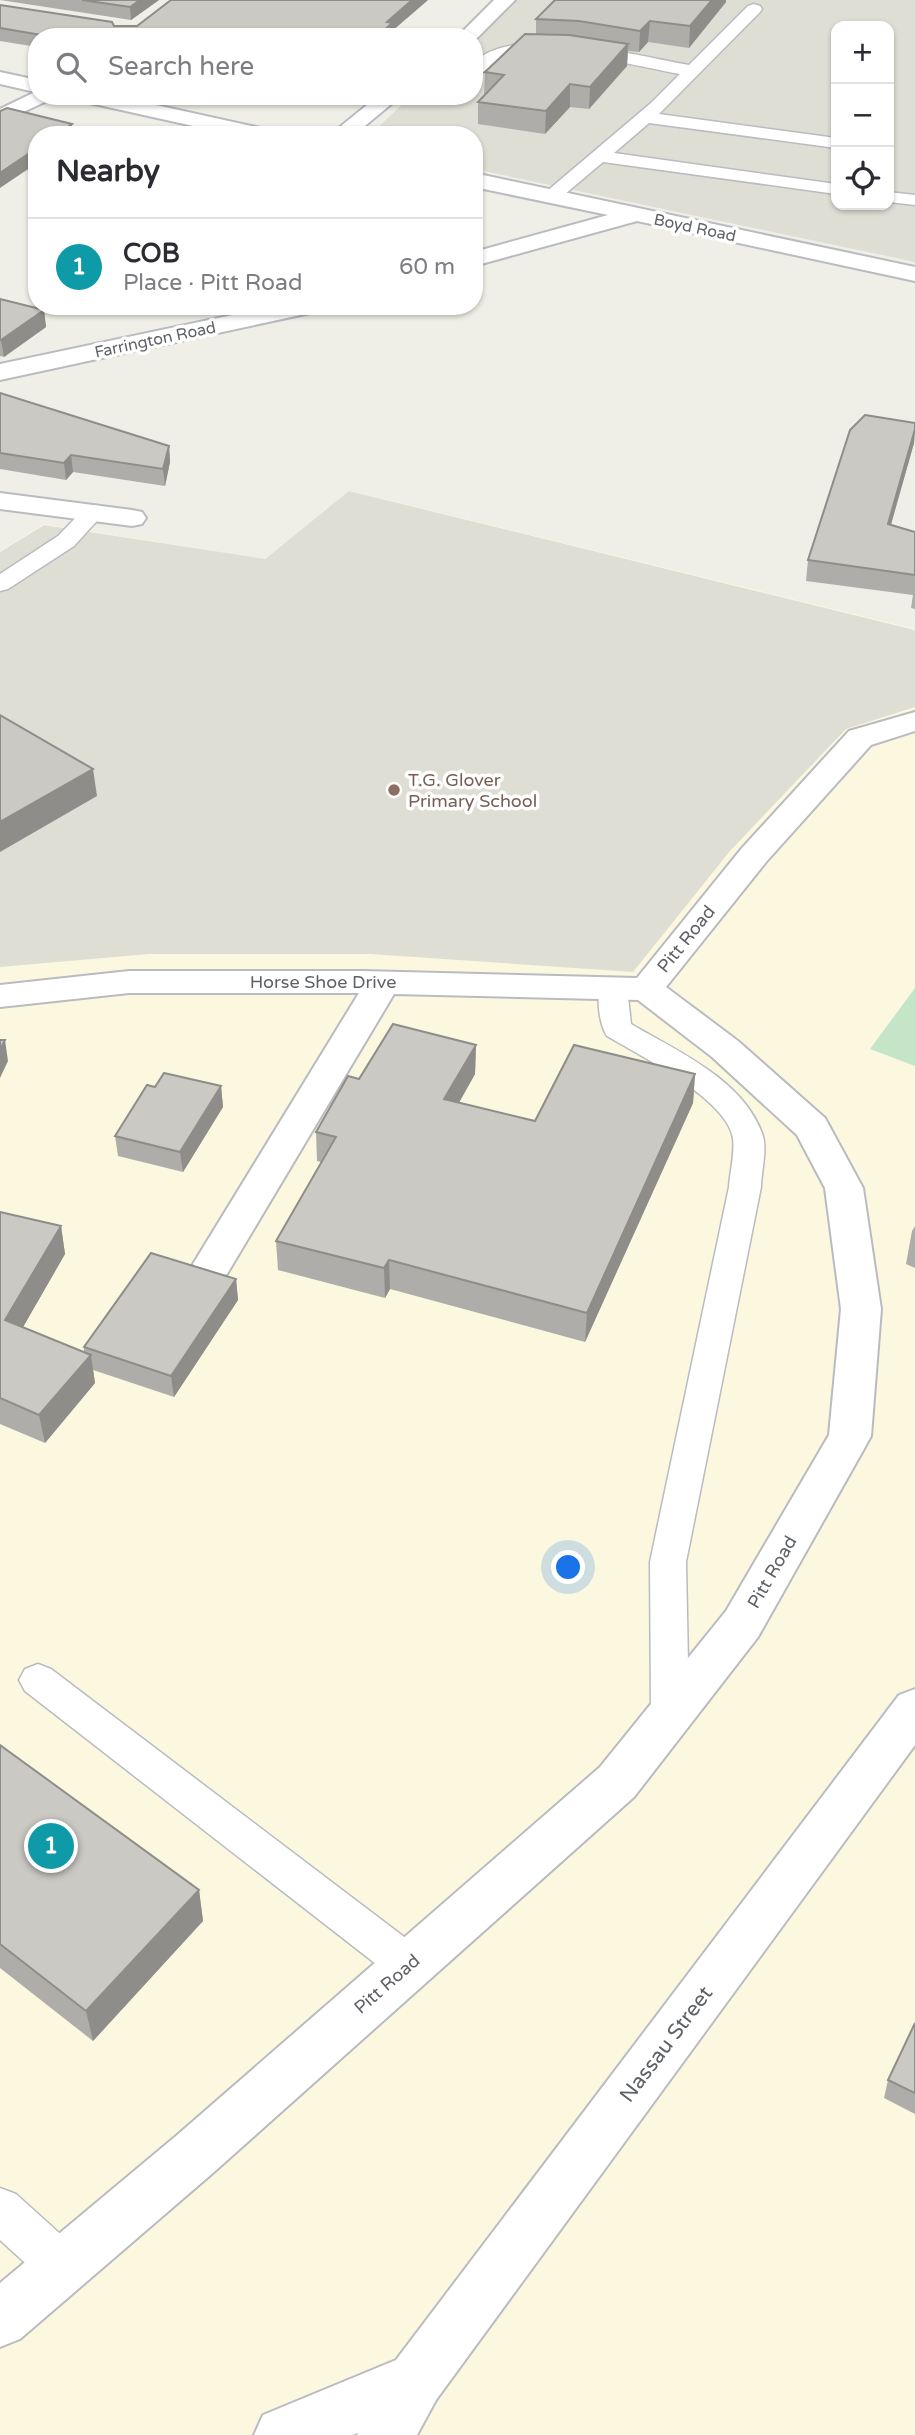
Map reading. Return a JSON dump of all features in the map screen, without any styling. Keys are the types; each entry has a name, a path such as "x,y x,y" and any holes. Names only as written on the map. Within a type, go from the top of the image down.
{"street":[{"path":"476,28 505,0"},
{"path":"0,78 28,84"},
{"path":"0,117 28,103"},
{"path":"127,105 223,126"},
{"path":"352,126 379,105"},
{"name":"Boyd Road","path":"483,182 915,274"},
{"path":"483,257 637,215"},
{"name":"Farrington Road","path":"0,372 268,315"},
{"path":"0,501 132,518"},
{"name":"Pitt Road","path":"0,2319 195,2154 617,1782 742,1624 850,1436 861,1309 844,1188 812,1127 725,1049 630,988 860,738 915,720"},
{"name":"Horse Shoe Drive","path":"0,996 129,982 383,982 630,988"},
{"path":"213,1264 383,982"},
{"name":"Nassau Street","path":"386,2435 416,2380 915,1709"},
{"path":"283,2435 416,2380"}],"lane":[{"path":"552,196 645,117 754,9"},
{"path":"483,62 488,57 505,51 558,50 693,71"},
{"path":"645,117 831,142"},
{"path":"599,156 831,188"},
{"path":"894,198 915,200"},
{"path":"0,584 66,541 94,512"},
{"path":"630,988 617,1029 701,1081 730,1105 748,1134 745,1187 668,1562 670,1716"},
{"path":"38,1680 409,1965"},
{"path":"0,2210 62,2266"}],"shaded area":[{"path":"511,0 915,0 915,262 483,171 483,126 379,126 402,105 483,105 483,28"},
{"name":"T.G. Glover Primary School","path":"349,491 915,630 915,707 846,729 730,851 633,972 370,954 149,954 0,967 0,552 44,525 265,559"},
{"path":"350,491 915,629 915,2435 0,2435 0,551 44,524 264,559"}],"green space":[{"path":"915,988 915,1066 870,1049"}],"building":[{"path":"82,0 140,0 130,7"},
{"path":"171,0 412,0 387,22 392,23 387,28 28,28 28,33 0,28 0,5 112,22 114,26 137,26"},
{"path":"555,0 712,0 690,26 650,21 640,31 579,21 536,19"},
{"path":"525,34 569,35 628,44 590,87 570,84 546,111 483,103 483,97 504,75 485,72"},
{"path":"7,108 72,124 28,126 28,154 0,173 0,111"},
{"path":"0,299 28,306 28,315 37,315 1,340"},
{"path":"0,393 169,446 163,469 71,455 64,463 0,453"},
{"path":"865,415 915,423 888,524 915,532 915,575 808,560 850,430"},
{"path":"0,715 93,769 0,822"},
{"path":"393,1024 476,1045 444,1099 535,1121 574,1045 695,1074 587,1313 389,1260 384,1268 276,1241 336,1137 316,1132 348,1076 359,1079"},
{"path":"164,1073 221,1086 180,1152 115,1136 147,1085 155,1087"},
{"path":"0,1212 61,1226 5,1320 91,1355 39,1415 0,1398"},
{"path":"151,1253 236,1279 171,1376 84,1347"},
{"path":"0,1745 199,1890 86,2011 0,1944"},
{"path":"915,2023 915,2093 888,2080"}],"place":[{"name":"T.G. Glover Primary School","path":"394,790"},
{"name":"COB","path":"51,1846"}]}
